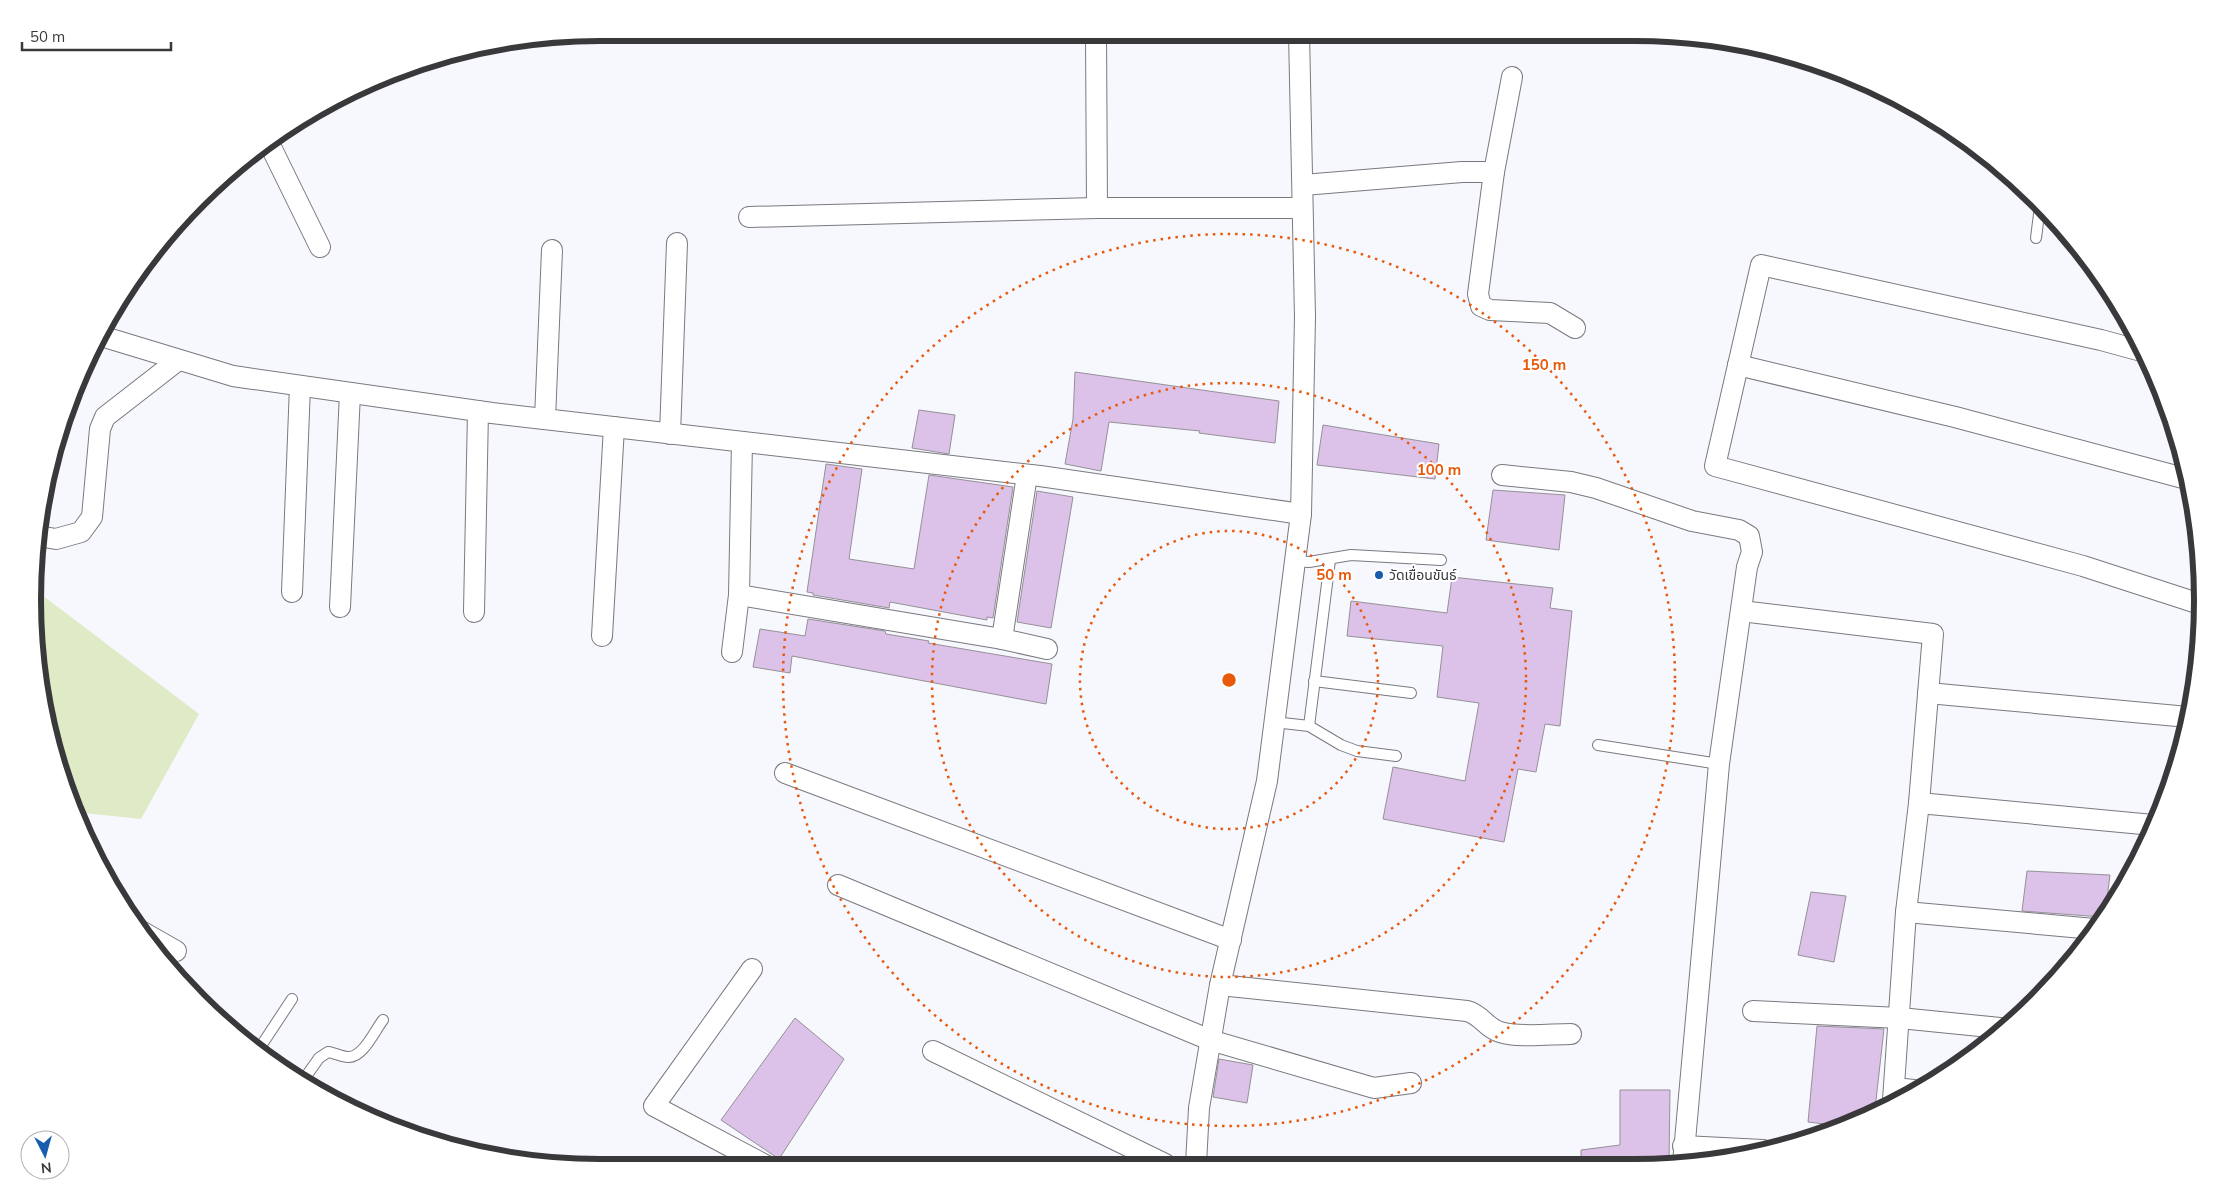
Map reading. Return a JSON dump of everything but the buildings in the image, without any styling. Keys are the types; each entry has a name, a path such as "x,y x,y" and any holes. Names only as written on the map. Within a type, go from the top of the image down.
{"street":[{"path":"1096,41 1097,208"},
{"path":"1196,1159 1200,1108 1220,985 1267,781 1301,514 1305,317 1299,41"},
{"path":"1512,77 1494,172 1478,294 1481,306 1490,310 1550,313 1575,328"},
{"path":"272,148 320,247"},
{"path":"1303,185 1462,172 1494,172"},
{"path":"748,217 1097,208 1302,208"},
{"path":"670,434 677,243"},
{"path":"544,420 552,250"},
{"path":"2134,350 1761,265 1715,466 2083,566 2194,602"},
{"path":"107,338 233,376 300,386 544,420 1027,475 1301,514"},
{"path":"45,537 56,539 81,532 92,517 100,429 105,417 177,360"},
{"path":"1738,365 1955,417 2180,477"},
{"path":"292,592 300,386"},
{"path":"340,607 350,393"},
{"path":"474,612 478,411"},
{"path":"602,636 614,427"},
{"path":"732,652 739,595 742,442"},
{"path":"1002,639 1027,475"},
{"path":"1502,475 1571,482 1596,488 1692,521 1739,530 1749,536 1752,552 1719,764 1683,1155 1713,1153"},
{"path":"739,595 1002,639 1047,649"},
{"path":"1742,611 1934,634 1919,803 1906,912 1900,1018 1893,1094"},
{"path":"1928,692 2181,716"},
{"path":"785,773 1230,940"},
{"path":"1919,803 2146,824"},
{"path":"838,884 1210,1040 1374,1088 1411,1083"},
{"path":"1906,912 2087,928"},
{"path":"158,941 176,951"},
{"path":"752,969 654,1106 754,1159"},
{"path":"1220,985 1467,1011 1482,1017 1491,1028 1508,1034 1572,1034"},
{"path":"1753,1011 1900,1018 1994,1027"},
{"path":"933,1051 1155,1159"}],"lane":[{"path":"2036,238 2039,215"},
{"path":"1296,560 1309,562 1351,555 1441,560"},
{"path":"1309,726 1330,560"},
{"path":"1314,681 1411,693"},
{"path":"1274,722 1309,726 1341,745 1357,751 1396,756"},
{"path":"1598,745 1719,764"},
{"path":"261,1044 292,999"},
{"path":"307,1075 319,1058 328,1052 346,1058 354,1056 363,1048 383,1020"}],"green space":[{"path":"41,594 199,714 141,819 84,813 60,745 52,709 42,637"}],"place":[{"name":"วัดเขื่อนขันธ์","path":"1379,575"}]}
